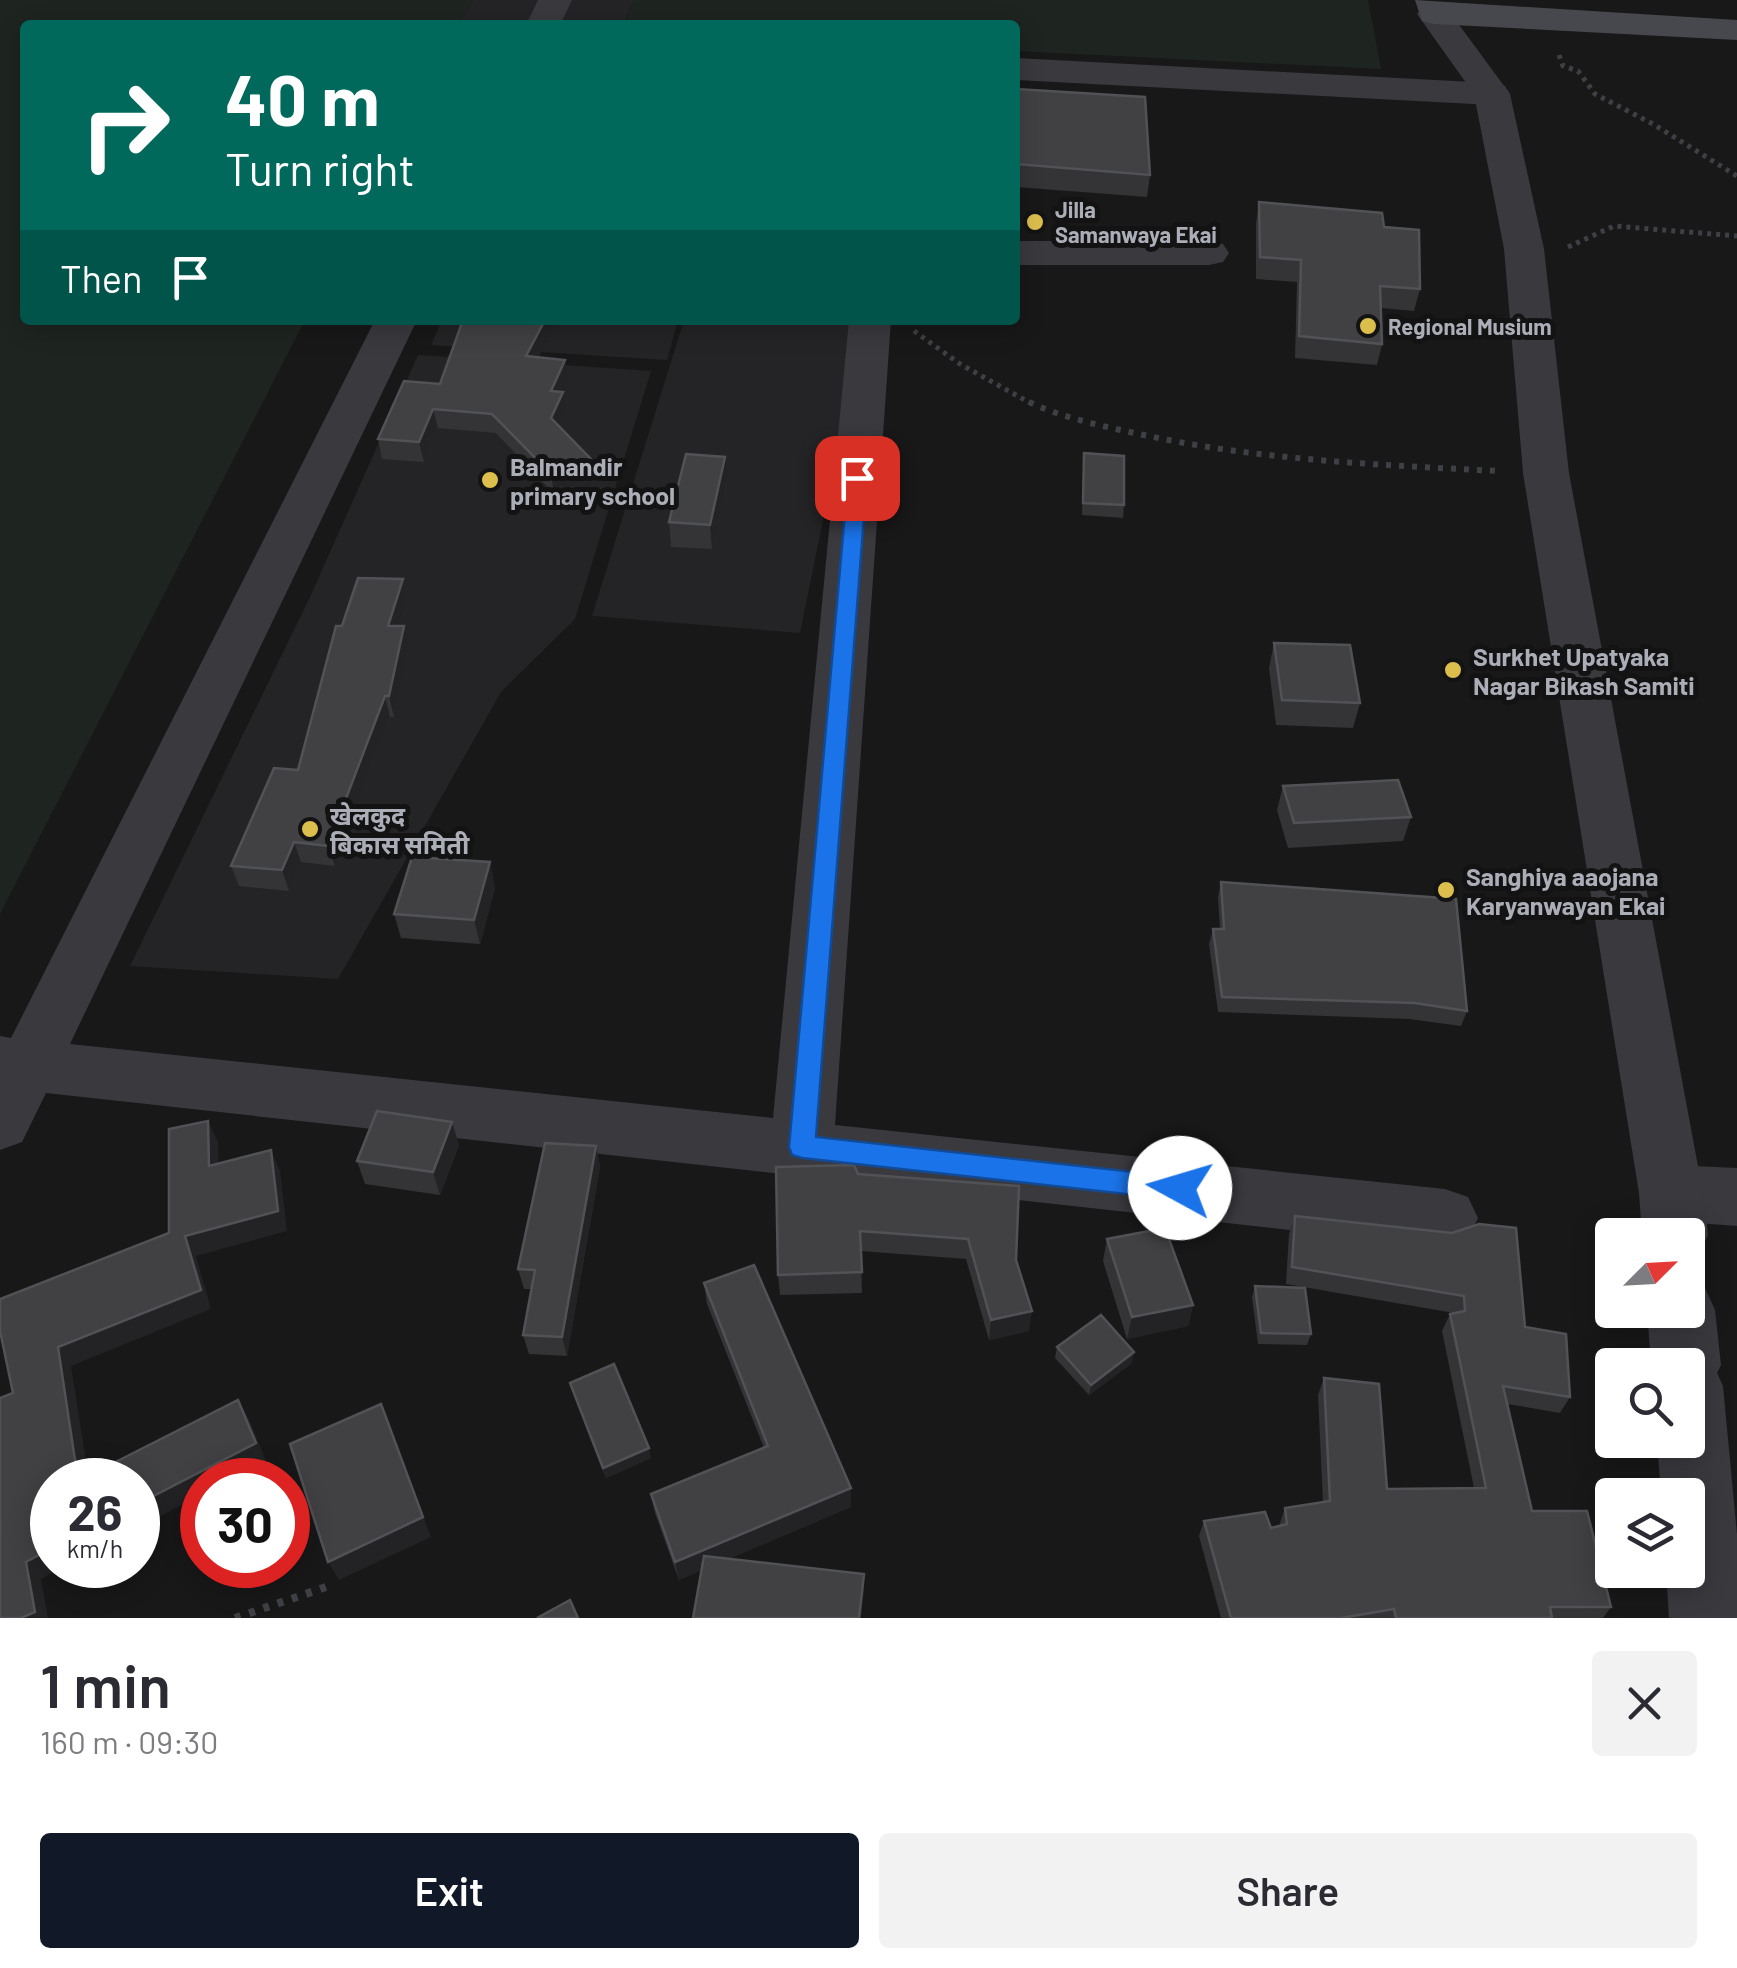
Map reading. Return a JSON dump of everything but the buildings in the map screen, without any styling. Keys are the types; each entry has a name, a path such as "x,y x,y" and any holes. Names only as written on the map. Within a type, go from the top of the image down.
{"main road":[{"path":"1433,7 1510,16 1737,30"}],"street":[{"path":"1433,7 1492,94 1524,249 1546,473 1673,1214 1737,1196"},
{"path":"1020,69 1492,94"},
{"path":"1020,253 1209,253"},
{"path":"0,1122 14,1064 393,325"},
{"path":"802,1147 870,325"},
{"path":"14,1064 1445,1218"},
{"path":"1693,1458 1703,1616"}],"path":[{"path":"1510,16 1560,48 1558,57 1564,66 1578,71 1596,94 1737,176"},
{"path":"1524,249 1548,253 1614,226 1737,236"},
{"path":"907,325 936,352 1049,411 1210,447 1426,467 1546,473"},
{"path":"235,1618 332,1585"}],"shaded area":[{"path":"0,0 473,0 461,20 20,20 20,325 302,325 0,914"},
{"path":"473,0 634,0 625,20 461,20"},
{"path":"634,0 1368,0 1381,69 1020,51 1020,20 625,20"},
{"path":"440,325 677,325 667,360 431,345"},
{"path":"682,325 863,325 800,633 592,616"},
{"path":"418,355 651,371 575,619 501,692 338,979 130,966 309,599"}],"place":[{"name":"Jilla Samanwaya Ekai","path":"1035,222"},
{"name":"Regional Musium","path":"1368,326"},
{"name":"Balmandir primary school","path":"490,480"},
{"name":"Surkhet Upatyaka Nagar Bikash Samiti","path":"1453,670"},
{"name":"खेलकुद बिकास समिती","path":"310,829"},
{"name":"Sanghiya aaojana Karyanwayan Ekai","path":"1446,890"}],"route":[{"path":"857,478 802,1147 1180,1188"}]}
